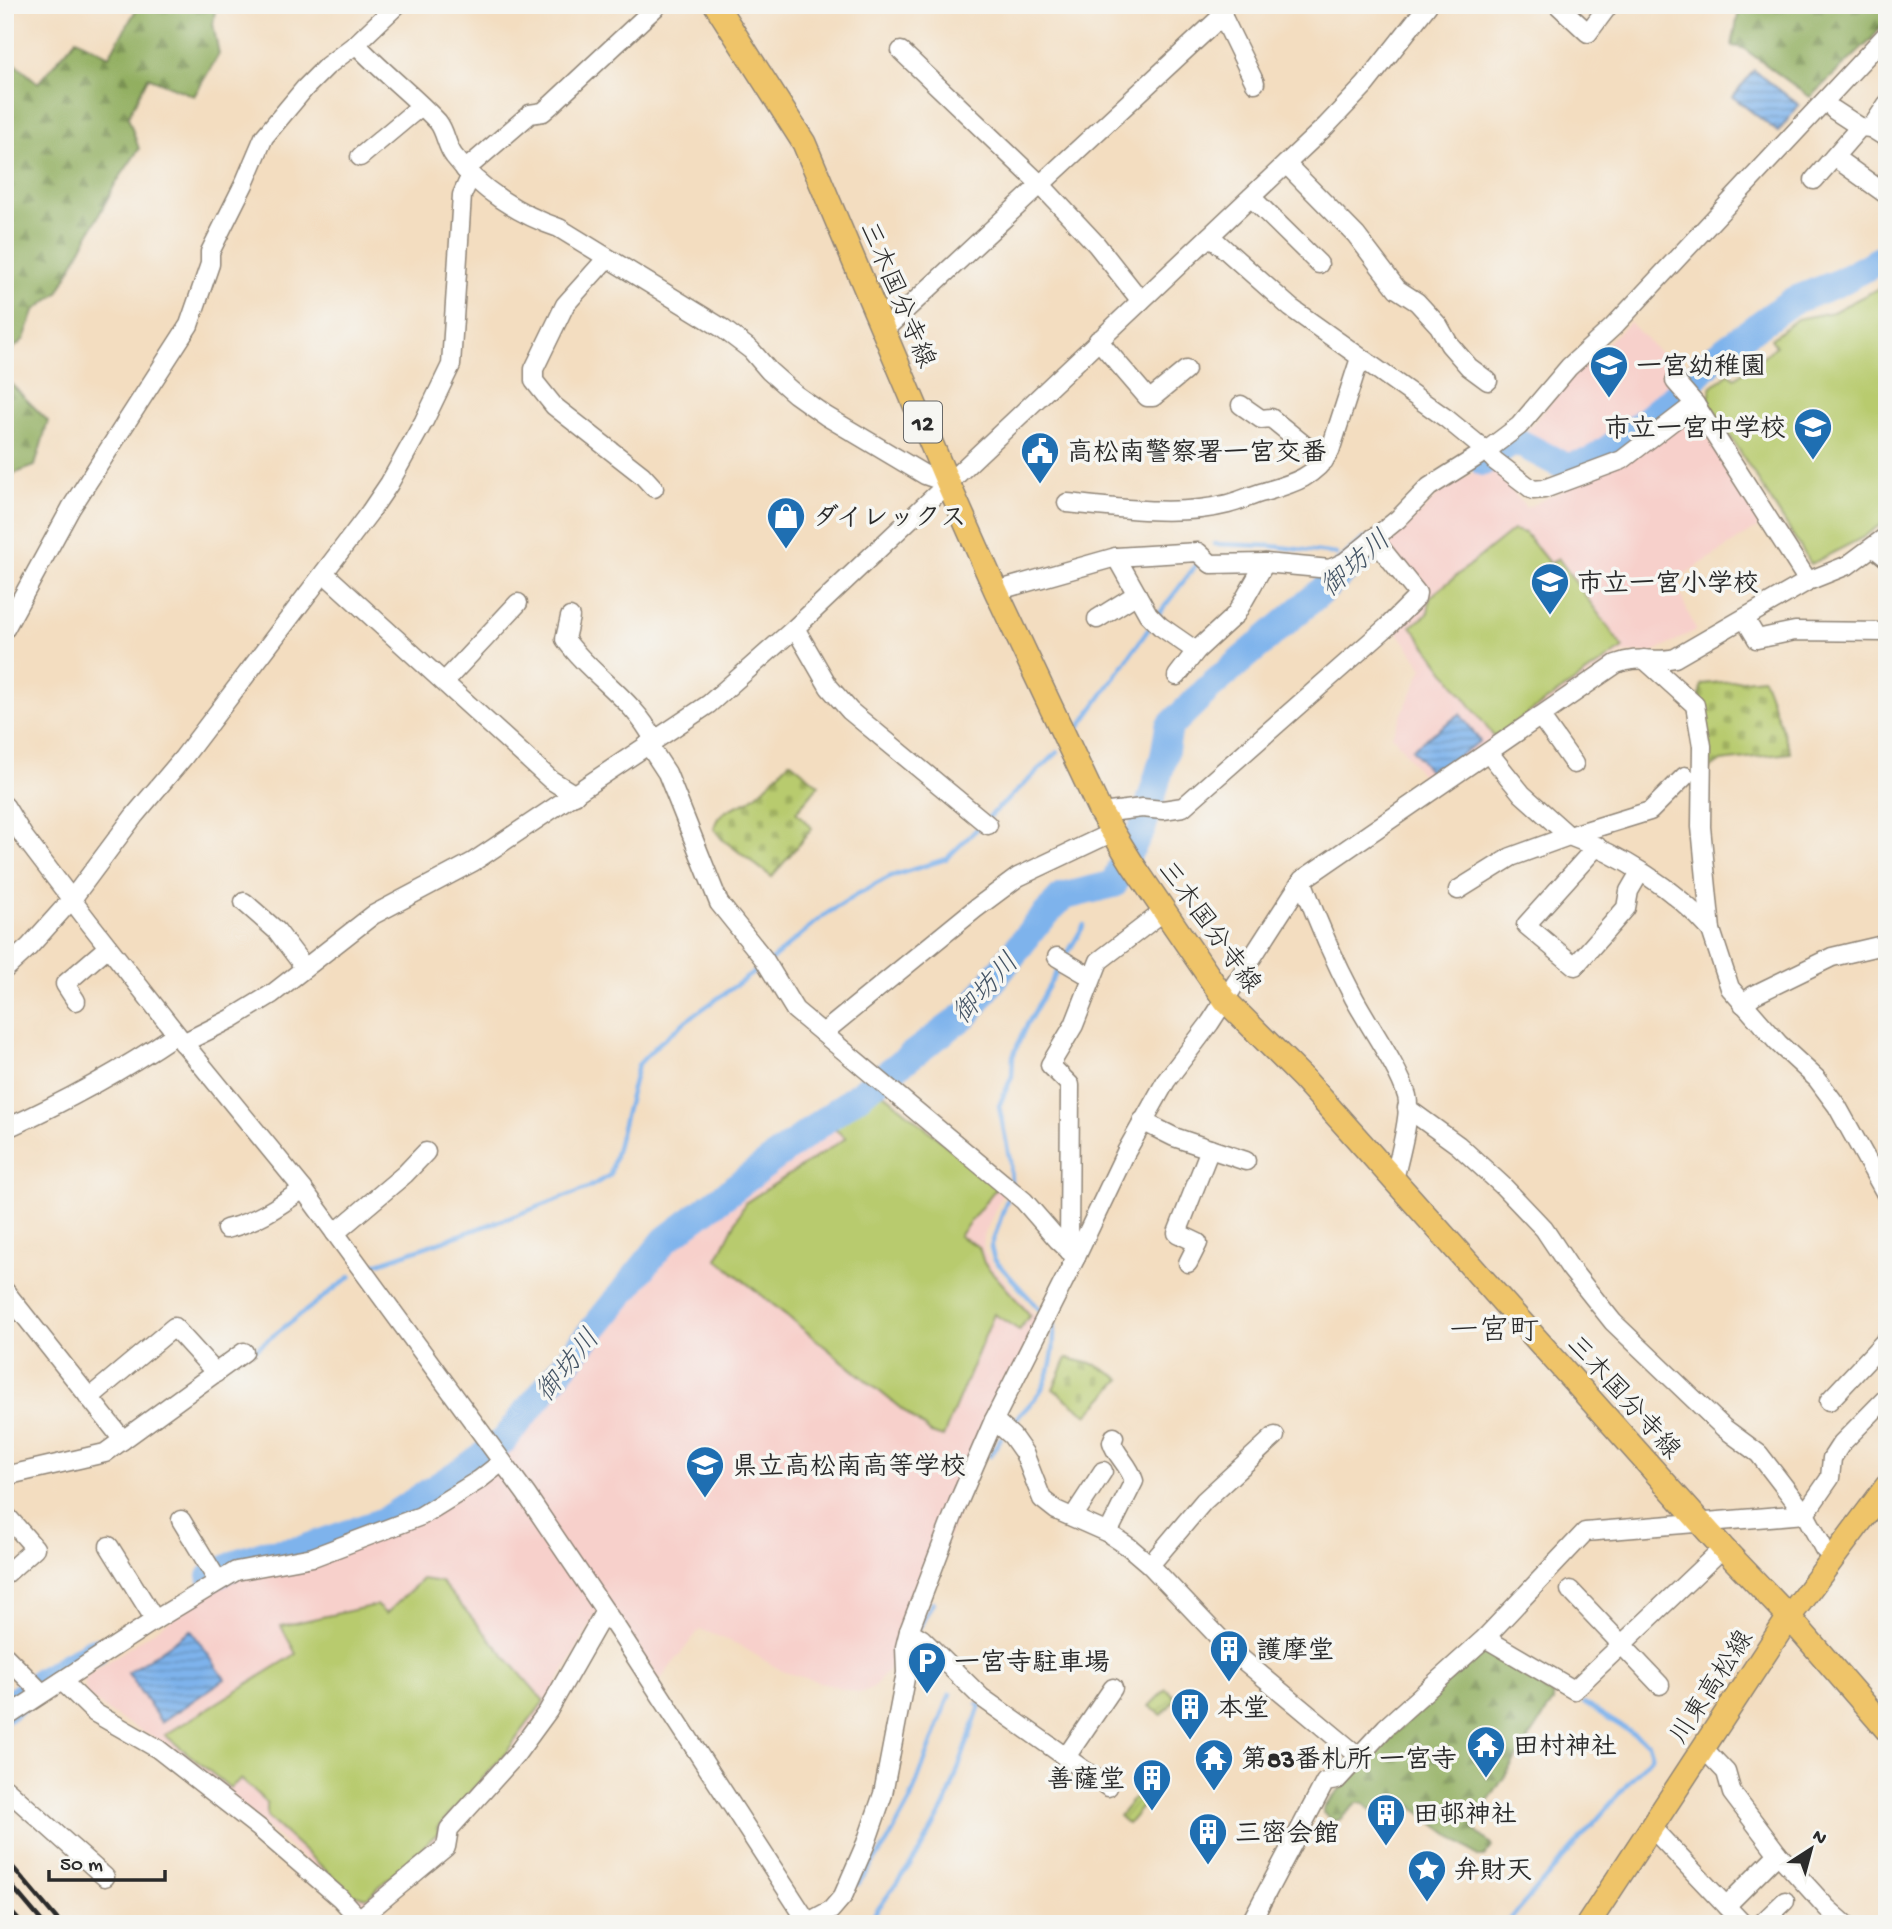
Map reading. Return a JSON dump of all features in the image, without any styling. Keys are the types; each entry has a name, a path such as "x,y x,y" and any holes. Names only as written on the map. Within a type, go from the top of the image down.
{"main road":[{"name":"三木国分寺線","path":"716,5 804,142 996,591 1111,830 1164,911 1226,1000 1303,1078 1887,1730"},
{"name":"川東高松線","path":"1588,1924 1789,1618 1887,1486"}],"street":[{"path":"5,629 71,508 189,325 210,264 210,252 264,137 327,66 356,44 397,5"},
{"path":"5,969 29,947 72,899 324,573 388,484 442,387 451,365 462,195 468,173 530,114 543,112 551,105 658,5"},
{"path":"5,1129 62,1104 180,1038 250,1008 373,915 473,862 709,704 795,628 1286,163 1365,85 1428,5"},
{"path":"1558,5 1588,33 1609,5"},
{"path":"884,330 1220,10 1255,83"},
{"path":"356,44 440,125 451,153 468,173 532,219 559,228 722,328 751,350 769,371 795,394 826,416 925,475 948,483"},
{"path":"996,591 1116,557 1198,552 1211,564 1265,563 1330,569 1345,562 1376,542 1429,488 1490,455 1519,426 1569,367 1613,327 1883,44"},
{"path":"901,51 1040,184 1096,244 1141,301"},
{"path":"1814,180 1887,104"},
{"path":"360,157 421,106"},
{"path":"1834,110 1887,138"},
{"path":"1834,157 1887,195"},
{"path":"1286,163 1356,235 1398,289 1417,302 1439,326 1449,344 1469,367 1488,381"},
{"path":"1251,197 1320,264"},
{"path":"1210,236 1291,308 1490,455 1533,490 1544,489 1622,460 1692,401"},
{"path":"607,258 565,305 534,369 534,381 554,406 642,475 654,488"},
{"path":"1098,340 1147,397 1153,397 1186,370"},
{"path":"1067,503 1126,509 1196,509 1229,504 1299,481 1324,461 1330,451 1360,358"},
{"path":"1675,381 1692,401 1808,582"},
{"path":"1241,405 1261,419 1272,418 1324,461"},
{"path":"823,1033 1018,877 1111,830 1142,808 1163,810 1183,807 1387,627 1416,598 1417,593 1376,542"},
{"path":"5,806 24,837 108,947 303,1189 526,1494 807,1923 831,1910 843,1896 883,1794 906,1673 905,1647 909,1631 958,1503 994,1420 1073,1254 1142,1121 1178,1064 1226,1000 1303,880 1616,664 1631,659 1664,661 1675,658 1808,582 1849,565 1882,547"},
{"path":"1116,557 1148,614 1160,626 1196,651"},
{"path":"1177,676 1196,651 1236,614 1265,563"},
{"path":"324,573 551,780 575,794"},
{"path":"1097,619 1137,594"},
{"path":"445,681 518,603"},
{"path":"570,617 565,639 573,650 632,706 645,723 719,902 766,963 795,1010 1024,1201 1073,1254"},
{"path":"1745,619 1757,639 1795,631 1887,632"},
{"path":"795,628 828,687 850,711 988,825"},
{"path":"1644,659 1695,705 1702,746 1701,827 1711,930 1730,988 1824,1088 1837,1106 1887,1196"},
{"path":"1540,716 1574,764"},
{"path":"1489,753 1522,794 1569,836 1597,846 1640,872 1698,916 1711,930"},
{"path":"1458,890 1511,857 1650,811 1685,776"},
{"path":"5,830 24,837"},
{"path":"1597,846 1526,925 1575,966 1626,908 1629,891 1640,872"},
{"path":"1303,880 1316,920 1353,996 1409,1099 1394,1180"},
{"path":"244,902 277,931 305,968"},
{"path":"1073,1254 1070,1086 1050,1065 1074,1025 1099,961 1164,911"},
{"path":"1743,1004 1754,995 1832,957 1887,944"},
{"path":"76,1001 65,984 108,947"},
{"path":"1057,957 1091,977"},
{"path":"1408,1108 1458,1145 1503,1186 1544,1229 1570,1268 1613,1322 1724,1428 1759,1454 1805,1514 1824,1549 1833,1556"},
{"path":"1142,1121 1174,1137 1246,1161"},
{"path":"1188,1262 1198,1243 1177,1233 1210,1149"},
{"path":"335,1233 405,1174 426,1152"},
{"path":"226,1228 246,1224 269,1213 303,1189"},
{"path":"5,1291 123,1440"},
{"path":"89,1398 174,1327 216,1373"},
{"path":"1829,1401 1887,1339"},
{"path":"5,1476 105,1453 244,1352"},
{"path":"1805,1514 1830,1478 1832,1458 1841,1444 1887,1397"},
{"path":"994,1420 1012,1436 1024,1453 1042,1499 1056,1510 1108,1533 1129,1547 1150,1565 1231,1650 1358,1756"},
{"path":"1150,1565 1204,1501 1275,1436"},
{"path":"1108,1533 1134,1481 1130,1467 1114,1449 1114,1437"},
{"path":"5,1718 37,1688 62,1681 153,1615 214,1576 313,1557 421,1516 479,1480 501,1461"},
{"path":"1073,1517 1103,1471"},
{"path":"5,1514 35,1548 5,1575"},
{"path":"1250,1924 1325,1782 1337,1780 1386,1727 1485,1638 1585,1532 1805,1514"},
{"path":"181,1520 214,1576"},
{"path":"109,1546 153,1615"},
{"path":"1485,1638 1574,1690 1723,1548"},
{"path":"1570,1590 1660,1685"},
{"path":"62,1681 95,1713 158,1749 259,1828 340,1898 361,1921 446,1847 449,1829 515,1756 548,1711 605,1611"},
{"path":"909,1631 922,1639 981,1697 1108,1787"},
{"path":"5,1656 37,1688"},
{"path":"1066,1757 1113,1688"},
{"path":"1703,1748 1726,1773 1732,1793 1778,1854 1845,1924"},
{"path":"5,1788 105,1877"},
{"path":"1651,1827 1743,1924"},
{"path":"1726,1906 1778,1854"},
{"path":"1761,1924 1785,1901"}],"shaded area":[{"name":"一宮幼稚園","path":"1630,322 1685,380 1644,418 1593,455 1571,464 1539,450 1522,436 1585,362"},
{"name":"市立一宮小学校","path":"1686,422 1698,422 1763,524 1674,581 1696,630 1652,653 1622,653 1430,786 1392,735 1423,668 1397,631 1424,602 1424,593 1385,545 1442,491 1490,463 1526,508 1576,484"},
{"name":"県立高松南高等学校","path":"879,1088 1004,1190 983,1238 984,1251 1038,1319 899,1657 873,1688 859,1693 784,1672 739,1645 700,1629 660,1680 605,1600 537,1719 449,1824 430,1852 369,1903 352,1900 173,1748 120,1719 86,1695 84,1678 237,1575 421,1521 505,1456 664,1246"}],"green space":[{"path":"139,5 216,5 213,24 219,54 194,96 148,77 128,117 139,149 114,186 58,293 34,311 24,339 5,356 5,55 38,83 76,39 109,56"},
{"path":"1740,5 1887,5 1887,17 1871,40 1810,97 1743,48 1732,46"},
{"name":"市立一宮中学校","path":"1887,284 1887,520 1862,538 1811,564 1708,401 1712,386 1729,373 1735,378 1776,346 1771,339 1797,319 1833,312"},
{"path":"5,378 48,421 35,466 5,477"},
{"path":"1513,530 1525,533 1550,564 1558,558 1623,648 1494,737 1411,626 1428,614 1430,597"},
{"path":"1763,678 1791,753 1721,761 1704,773 1699,696 1702,684"},
{"path":"790,761 819,785 796,812 812,828 772,877 722,839 714,829 722,814 748,801"},
{"path":"881,1091 997,1187 959,1236 979,1247 984,1263 1030,1315 1019,1330 994,1314 943,1437 931,1433 717,1259 745,1203 846,1138 832,1127"},
{"path":"1067,1358 1096,1365 1121,1379 1087,1415 1053,1389"},
{"path":"422,1579 441,1582 544,1701 505,1754 437,1828 439,1832 367,1898 352,1894 267,1817 267,1803 241,1779 230,1788 165,1735 296,1654 281,1626 376,1605 386,1614"},
{"path":"1485,1652 1553,1695 1553,1702 1473,1825 1474,1830 1491,1844 1492,1847 1484,1857 1479,1857 1406,1802 1400,1803 1385,1818 1381,1818 1363,1803 1357,1803 1339,1820 1334,1821 1323,1813 1323,1808 1400,1729"},
{"path":"1166,1689 1176,1698 1162,1715 1149,1706"},
{"path":"1150,1792 1152,1795 1128,1824 1119,1816 1133,1799"}],"water":[{"path":"1754,70 1799,105 1778,132 1733,97"},
{"path":"1460,714 1480,741 1432,775 1412,749"},
{"path":"191,1630 225,1679 161,1722 128,1673"}],"waterway":[{"name":"御坊川","path":"1483,462 1514,440 1566,467 1590,462 1682,390 1717,355 1792,301 1838,283 1887,256"},
{"path":"1214,544 1272,546 1336,554"},
{"name":"御坊川","path":"211,1577 263,1554 300,1550 384,1521 504,1440 665,1240 968,1013 1034,927 1062,897 1114,884 1142,829 1164,756 1169,727 1210,687 1369,550"},
{"path":"1158,615 1196,565"},
{"path":"1078,729 1150,627"},
{"path":"987,819 1058,752"},
{"path":"770,961 823,916 856,895 889,877 946,859 981,825"},
{"path":"1066,956 1084,925"},
{"path":"370,1266 588,1188 610,1175 638,1065 687,1020 763,966"},
{"path":"1011,1184 1010,1161 999,1106 1012,1076 1013,1056 1024,1030 1059,968"},
{"path":"1009,1194 991,1247 994,1259 1041,1311"},
{"path":"253,1351 351,1276"},
{"path":"1012,1423 1035,1399 1048,1375 1053,1352 1053,1323"},
{"path":"990,1456 1001,1438"},
{"path":"919,1628 933,1602"},
{"name":"御坊川","path":"5,1709 42,1681 94,1651"},
{"path":"1500,1657 1555,1691"},
{"path":"858,1884 887,1843 910,1801 950,1694"},
{"path":"1506,1924 1652,1756 1648,1743 1584,1703"},
{"path":"867,1924 920,1851 946,1804 980,1706 977,1704"}],"railway":[{"path":"5,1858 61,1924"},
{"path":"5,1878 44,1924"},
{"path":"5,1905 22,1924"}],"place":[{"name":"一宮幼稚園","path":"1609,399"},
{"name":"市立一宮中学校","path":"1813,461"},
{"name":"高松南警察署一宮交番","path":"1040,485"},
{"name":"ダイレックス","path":"786,550"},
{"name":"市立一宮小学校","path":"1550,616"},
{"name":"県立高松南高等学校","path":"705,1499"},
{"name":"護摩堂","path":"1229,1683"},
{"name":"一宮寺駐車場","path":"927,1695"},
{"name":"本堂","path":"1190,1741"},
{"name":"田村神社","path":"1486,1779"},
{"name":"第83番札所 一宮寺","path":"1214,1792"},
{"name":"善薩堂","path":"1152,1812"},
{"name":"田邨神社","path":"1386,1847"},
{"name":"三密会館","path":"1208,1866"},
{"name":"弁財天","path":"1427,1903"}],"district":[{"name":"一宮町","path":"1494,1329"}]}
